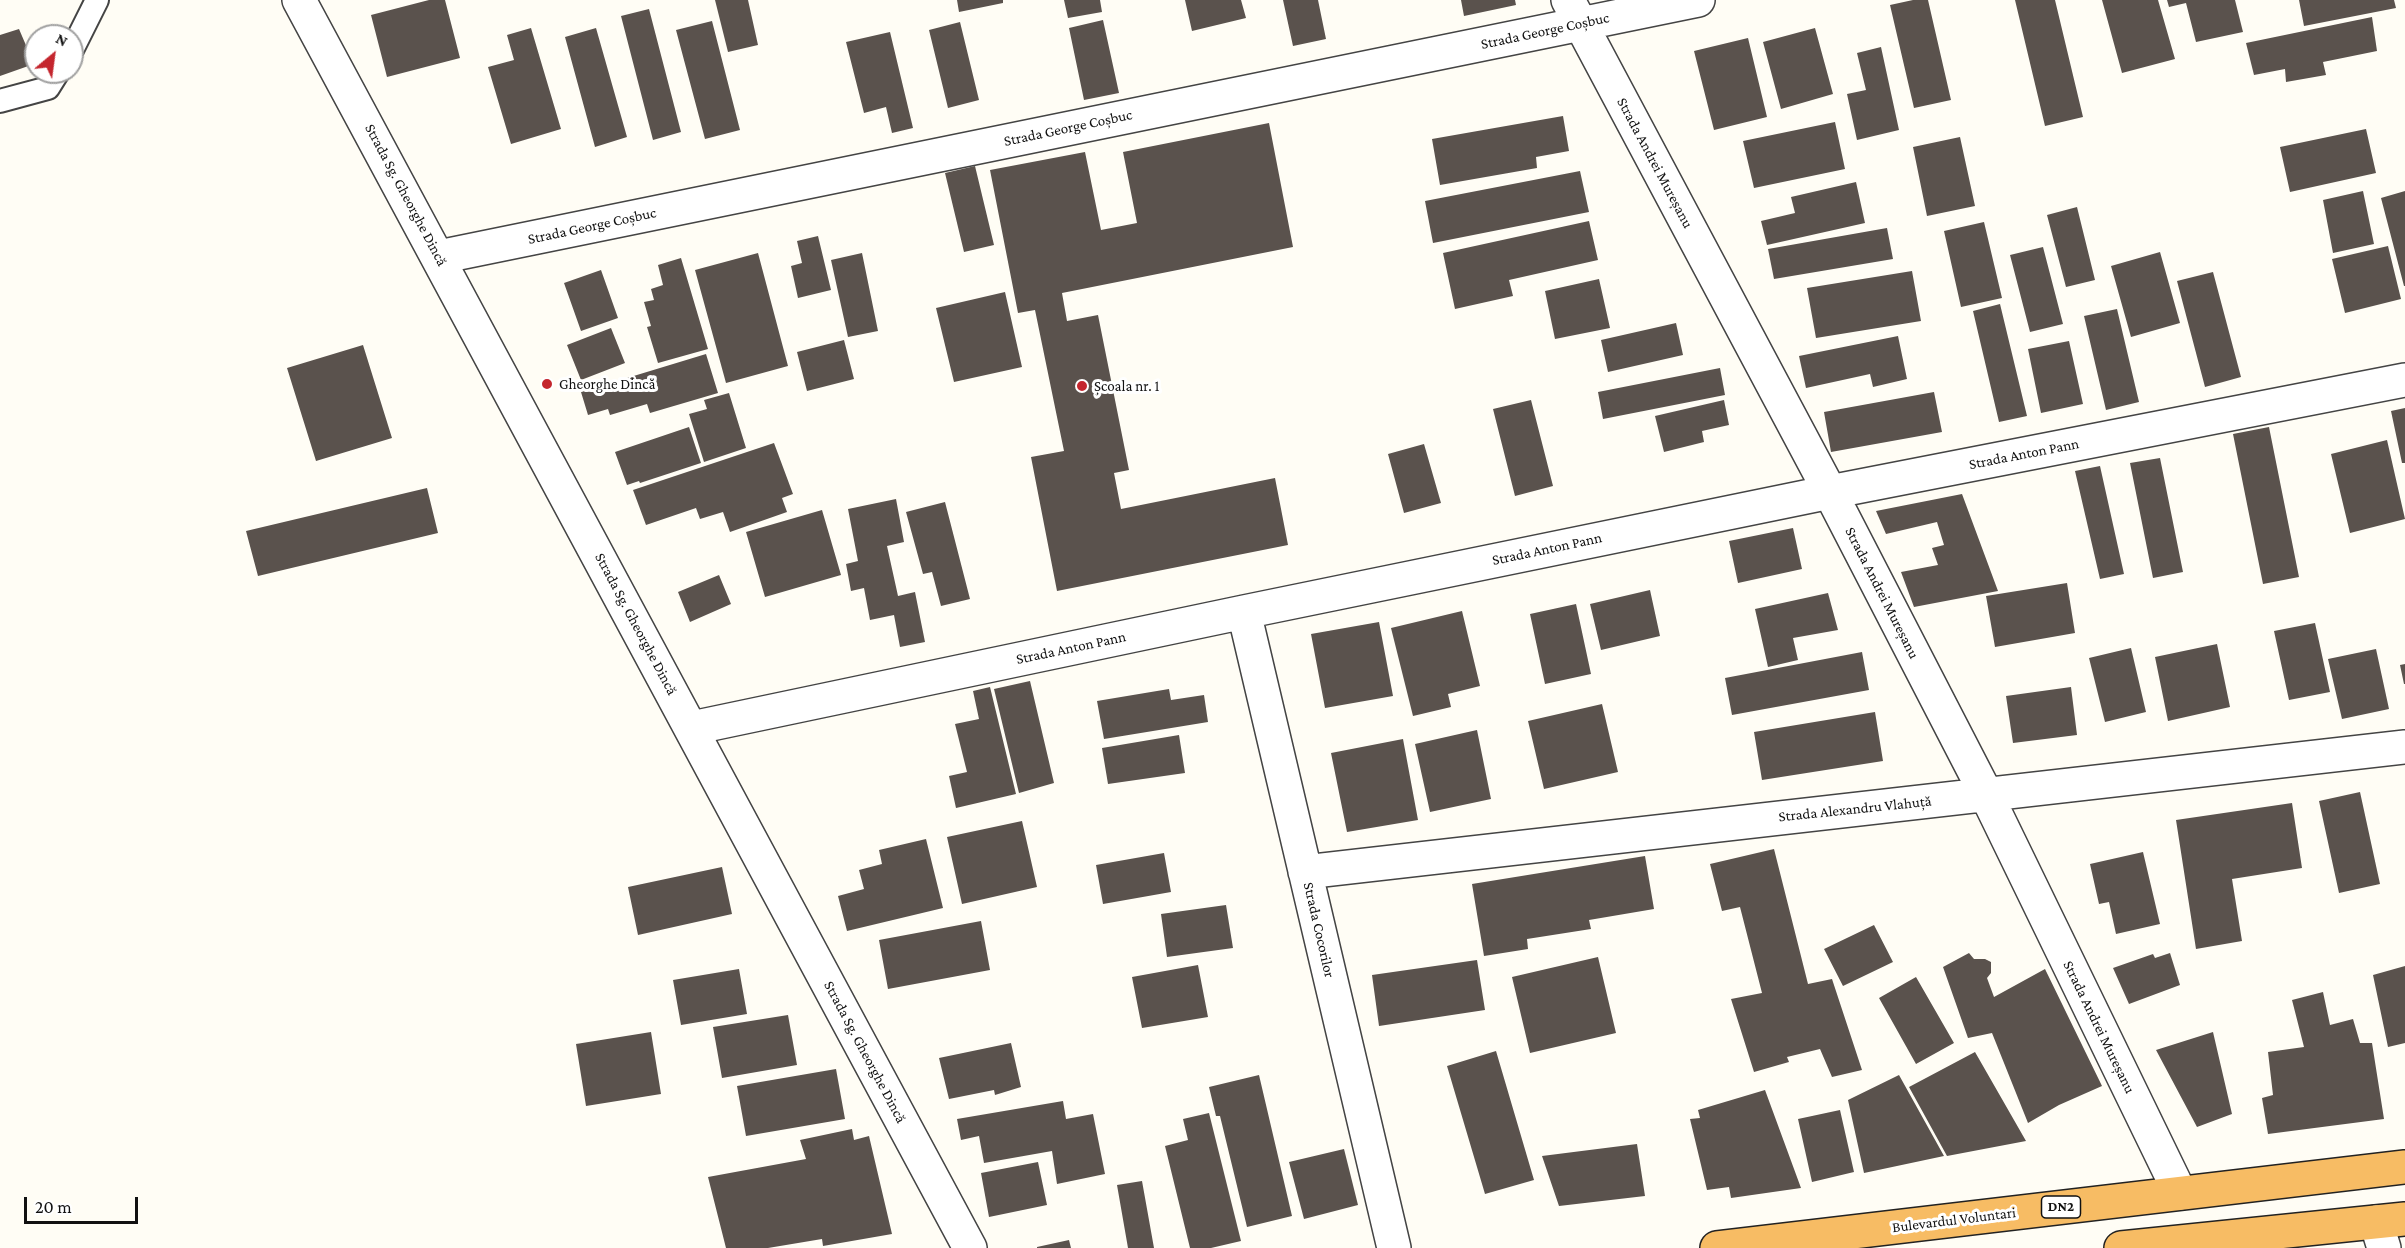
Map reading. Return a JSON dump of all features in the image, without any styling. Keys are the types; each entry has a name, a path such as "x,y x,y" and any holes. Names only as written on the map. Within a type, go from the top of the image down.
{"highway":[{"name":"Bulevardul Voluntari","path":"1717,1248 2405,1167"},
{"path":"2121,1248 2388,1230"}],"street":[{"name":"Strada Sg. Gheorghe Dincă","path":"299,0 970,1248"},
{"name":"Strada George Coșbuc","path":"439,257 1575,12 1698,0"},
{"name":"Strada Andrei Mureșanu","path":"1575,12 1830,492 1986,794 2180,1193"},
{"name":"Strada Anton Pann","path":"692,728 1830,492 2405,380"},
{"name":"Strada Cocorilor","path":"1244,612 1394,1248"},
{"name":"Strada Alexandru Vlahuță","path":"1305,872 2405,747"}],"lane":[{"path":"84,27 98,0"},
{"path":"0,101 48,88 50,84"}],"building":[{"path":"429,0 445,0 460,58 387,77 371,15"},
{"path":"715,0 748,0 758,45 728,52"},
{"path":"957,0 1003,0 1003,3 959,12"},
{"path":"1064,0 1100,0 1102,12 1068,18"},
{"path":"1185,0 1241,0 1246,18 1192,31"},
{"path":"1283,0 1318,0 1326,39 1293,46"},
{"path":"1461,0 1515,0 1516,5 1464,16"},
{"path":"1913,0 1928,0 1951,100 1914,108 1890,5"},
{"path":"2015,0 2055,0 2083,117 2045,126"},
{"path":"2102,0 2158,0 2175,59 2122,73"},
{"path":"2167,0 2235,0 2243,32 2196,42 2186,3 2169,7"},
{"path":"2299,0 2394,0 2396,8 2304,26"},
{"path":"649,9 681,132 653,140 621,16"},
{"path":"2372,17 2377,51 2323,62 2326,75 2286,82 2285,69 2254,75 2246,43"},
{"path":"1103,20 1119,93 1084,100 1069,28"},
{"path":"712,21 740,130 705,139 676,30"},
{"path":"960,22 979,100 948,108 929,30"},
{"path":"531,28 561,129 511,144 488,67 514,60 507,35"},
{"path":"596,28 627,137 595,147 565,37"},
{"path":"1815,28 1833,94 1781,109 1763,42"},
{"path":"19,29 24,41 24,68 0,76 0,35"},
{"path":"890,32 913,128 892,133 886,107 864,113 846,42"},
{"path":"1748,38 1767,117 1714,130 1694,51"},
{"path":"1881,47 1899,130 1857,140 1847,94 1866,90 1857,53"},
{"path":"1563,116 1569,151 1536,157 1537,168 1440,185 1432,139"},
{"path":"1835,122 1845,169 1754,188 1743,141"},
{"name":"Școala nr. 1","path":"1269,123 1293,247 1062,293 1067,321 1098,315 1129,470 1114,473 1121,509 1275,478 1288,545 1057,591 1031,457 1064,451 1035,310 1018,313 990,170 1085,152 1101,230 1137,223 1123,152"},
{"path":"2366,129 2376,173 2290,192 2280,147"},
{"path":"1960,137 1975,206 1927,216 1913,147"},
{"path":"975,166 994,245 964,252 945,173"},
{"path":"1580,171 1589,212 1433,243 1425,201"},
{"path":"1856,182 1865,223 1767,245 1761,221 1795,213 1791,197"},
{"path":"2363,191 2374,244 2333,253 2323,200"},
{"path":"2405,191 2405,286 2404,286 2381,198"},
{"path":"2077,207 2095,280 2066,287 2047,215"},
{"path":"1589,221 1598,260 1509,280 1513,296 1455,309 1443,253"},
{"path":"1984,222 2002,298 1961,307 1944,231"},
{"path":"1887,228 1893,259 1774,279 1768,249"},
{"path":"818,236 831,290 798,298 791,266 802,263 797,241"},
{"path":"2388,246 2401,299 2345,313 2332,259"},
{"path":"2043,247 2063,324 2030,332 2010,255"},
{"path":"2160,252 2180,323 2131,337 2111,266"},
{"path":"758,253 788,366 726,383 695,270"},
{"path":"862,253 878,331 848,337 831,260"},
{"path":"681,258 708,349 658,363 647,327 651,326 644,302 654,300 651,289 663,285 658,265"},
{"path":"601,270 618,318 581,331 564,283"},
{"path":"1912,271 1921,321 1816,338 1807,288"},
{"path":"2213,272 2241,377 2205,387 2177,281"},
{"path":"1599,279 1610,328 1555,339 1545,291"},
{"path":"1005,292 1022,367 954,382 936,308"},
{"path":"2000,304 2027,416 1999,422 1973,311"},
{"path":"2117,309 2139,402 2106,410 2084,316"},
{"path":"1676,323 1683,355 1608,372 1601,340"},
{"path":"611,328 625,363 581,380 567,345"},
{"path":"1898,336 1907,379 1873,387 1870,374 1806,388 1799,356"},
{"path":"844,340 854,379 807,391 797,352"},
{"path":"2069,341 2083,404 2041,413 2028,349"},
{"path":"363,345 392,438 316,461 287,368"},
{"path":"706,354 718,393 650,413 647,404 610,415 608,409 588,415 581,392"},
{"path":"1720,368 1725,395 1603,419 1598,392"},
{"path":"1934,392 1942,432 1831,452 1824,412"},
{"path":"729,393 746,448 704,462 689,414 707,409 704,400"},
{"path":"1531,400 1553,486 1515,496 1493,409"},
{"path":"1724,400 1729,425 1702,431 1704,442 1664,452 1655,416"},
{"path":"2405,408 2405,463 2402,463 2391,411"},
{"path":"689,427 701,463 627,485 615,452"},
{"path":"2269,427 2299,577 2263,584 2233,434"},
{"path":"2387,440 2405,519 2350,533 2331,454"},
{"path":"774,443 793,494 782,498 787,512 730,532 723,512 700,519 696,508 646,525 633,490"},
{"path":"1424,444 1441,503 1404,513 1388,454"},
{"path":"2160,458 2183,572 2153,578 2130,463"},
{"path":"2100,466 2124,574 2100,579 2075,471"},
{"path":"427,488 438,533 258,576 246,531"},
{"path":"1962,494 1998,591 1914,607 1901,572 1938,565 1932,548 1944,545 1937,522 1886,534 1876,511"},
{"path":"896,499 904,542 887,546 898,596 915,592 925,642 900,647 894,615 870,620 864,588 851,591 846,564 858,561 848,509"},
{"path":"945,502 970,599 941,606 932,572 923,574 906,512"},
{"path":"822,510 841,575 765,597 746,532"},
{"path":"1793,528 1802,569 1738,583 1729,541"},
{"path":"719,575 731,604 690,622 678,592"},
{"path":"2067,583 2075,633 1995,647 1986,596"},
{"path":"1650,590 1660,636 1601,650 1590,604"},
{"path":"1828,593 1838,630 1793,638 1798,660 1768,667 1755,609"},
{"path":"1576,604 1591,674 1545,684 1530,614"},
{"path":"1462,611 1480,686 1448,694 1451,707 1413,716 1391,628"},
{"path":"1379,622 1393,696 1325,708 1311,634"},
{"path":"2315,623 2330,692 2289,700 2274,631"},
{"path":"2217,644 2230,707 2168,721 2155,657"},
{"path":"2131,648 2146,712 2105,722 2089,658"},
{"path":"2376,649 2389,709 2342,719 2328,659"},
{"path":"1862,652 1869,690 1732,715 1725,678"},
{"path":"2405,664 2405,684 2404,684 2400,665"},
{"path":"1030,681 1054,783 1019,793 994,689"},
{"path":"990,687 1016,794 956,808 949,776 967,772 955,724 979,719 973,691"},
{"path":"2071,687 2077,735 2013,743 2006,696"},
{"path":"1169,689 1171,700 1204,695 1208,722 1104,739 1097,701"},
{"path":"1602,704 1618,772 1544,789 1528,721"},
{"path":"1875,712 1883,761 1762,780 1754,732"},
{"path":"1477,730 1491,799 1430,812 1415,744"},
{"path":"1179,735 1185,773 1108,784 1102,748"},
{"path":"1403,739 1418,820 1347,832 1331,753"},
{"path":"2360,792 2380,884 2339,893 2319,801"},
{"path":"2292,803 2302,868 2232,879 2242,941 2196,949 2176,820"},
{"path":"1022,821 1037,887 962,904 947,837"},
{"path":"926,839 943,908 847,931 838,896 864,889 859,870 882,864 879,850"},
{"path":"1774,849 1808,984 1832,979 1862,1070 1832,1077 1820,1049 1787,1057 1789,1062 1754,1072 1731,999 1762,993 1740,907 1722,911 1710,864"},
{"path":"2143,852 2160,924 2116,934 2109,902 2099,904 2090,864"},
{"path":"1164,853 1171,892 1103,904 1096,865"},
{"path":"1645,856 1654,909 1589,920 1591,929 1527,939 1528,949 1484,956 1472,884"},
{"path":"722,867 732,914 638,935 628,887"},
{"path":"1226,905 1233,948 1167,957 1161,914"},
{"path":"981,921 990,970 888,989 879,940"},
{"path":"1874,925 1893,962 1843,986 1824,949"},
{"path":"1969,953 1974,959 1985,959 1991,962 1991,973 1987,978 1994,997 2045,969 2102,1086 2059,1105 2028,1123 1992,1033 1968,1038 1943,967"},
{"path":"2170,953 2180,985 2129,1004 2113,968 2153,954 2155,958"},
{"path":"1598,957 1616,1033 1530,1053 1512,977"},
{"path":"1477,960 1485,1010 1379,1026 1372,975"},
{"path":"1198,965 1208,1017 1142,1028 1132,977"},
{"path":"2405,966 2405,1043 2388,1047 2373,975"},
{"path":"739,969 747,1014 681,1025 673,980"},
{"path":"1916,977 1954,1043 1916,1064 1879,998"},
{"path":"2323,992 2330,1025 2353,1019 2360,1043 2372,1043 2384,1119 2268,1134 2262,1098 2273,1095 2268,1052 2304,1047 2292,1000"},
{"path":"788,1015 797,1065 722,1078 713,1027"},
{"path":"651,1032 661,1094 586,1106 576,1044"},
{"path":"2213,1032 2232,1114 2197,1127 2156,1050"},
{"path":"1011,1043 1021,1087 995,1095 994,1090 949,1099 939,1058"},
{"path":"1496,1051 1534,1180 1485,1194 1447,1066"},
{"path":"1975,1052 2026,1141 1947,1156 1909,1087"},
{"path":"836,1069 845,1119 746,1136 737,1086"},
{"path":"1259,1075 1292,1216 1247,1227 1220,1116 1216,1116 1209,1087"},
{"path":"1899,1075 1944,1156 1864,1173 1848,1100"},
{"path":"1765,1090 1801,1188 1731,1198 1729,1187 1707,1190 1690,1119 1700,1118 1698,1110"},
{"path":"1063,1101 1066,1119 1093,1114 1105,1174 1057,1184 1052,1151 984,1163 979,1136 961,1140 957,1119"},
{"path":"1840,1110 1854,1172 1812,1182 1798,1119"},
{"path":"1209,1113 1241,1241 1211,1248 1190,1248 1165,1146 1188,1140 1183,1119"},
{"path":"852,1129 854,1140 869,1136 892,1234 823,1246 822,1239 768,1248 726,1248 708,1177 806,1159 800,1140"},
{"path":"1637,1144 1645,1196 1559,1206 1542,1156"},
{"path":"1344,1149 1358,1205 1304,1219 1289,1162"},
{"path":"1038,1162 1047,1205 989,1217 981,1173"},
{"path":"1142,1181 1154,1248 1128,1248 1117,1185"},
{"path":"1069,1240 1071,1248 1037,1248 1037,1247"}],"place":[{"name":"Gheorghe Dincă","path":"547,384"},
{"name":"Școala nr. 1","path":"1082,386"}]}
